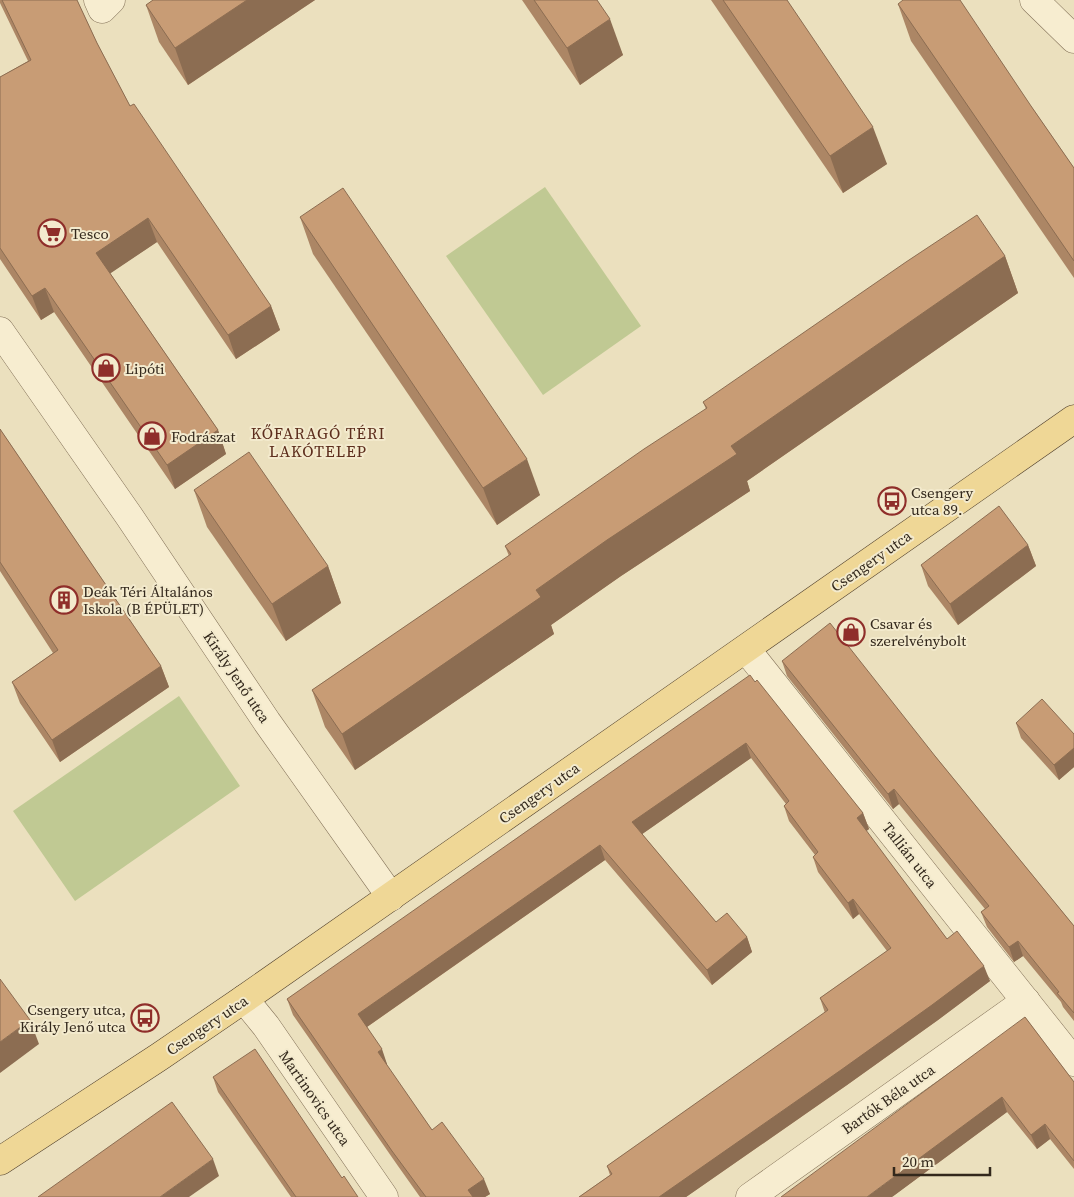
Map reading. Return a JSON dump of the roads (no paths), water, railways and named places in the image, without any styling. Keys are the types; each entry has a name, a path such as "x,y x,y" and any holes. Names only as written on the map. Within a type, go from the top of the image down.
{"main road":[{"name":"Csengery utca","path":"0,1160 160,1057 1074,419"}],"street":[{"path":"1034,0 1074,39"},
{"name":"Király Jenő utca","path":"0,331 129,516 267,722 391,897"},
{"name":"Tallián utca","path":"746,649 1074,1062"},
{"name":"Martinovics utca","path":"244,999 266,1026 384,1197"},
{"name":"Bartók Béla utca","path":"750,1197 1026,1001"}],"place":[{"name":"Tesco","path":"52,233"},
{"name":"Lipóti","path":"106,368"},
{"name":"Fodrászat","path":"152,436"},
{"name":"Csengery utca 89.","path":"892,501"},
{"name":"Deák Téri Általános Iskola (B ÉPÜLET)","path":"64,600"},
{"name":"Csavar és szerelvénybolt","path":"851,632"},
{"name":"Csengery utca, Király Jenő utca","path":"145,1018"}],"district":[{"name":"KŐFARAGÓ TÉRI LAKÓTELEP","path":"318,442"}]}
